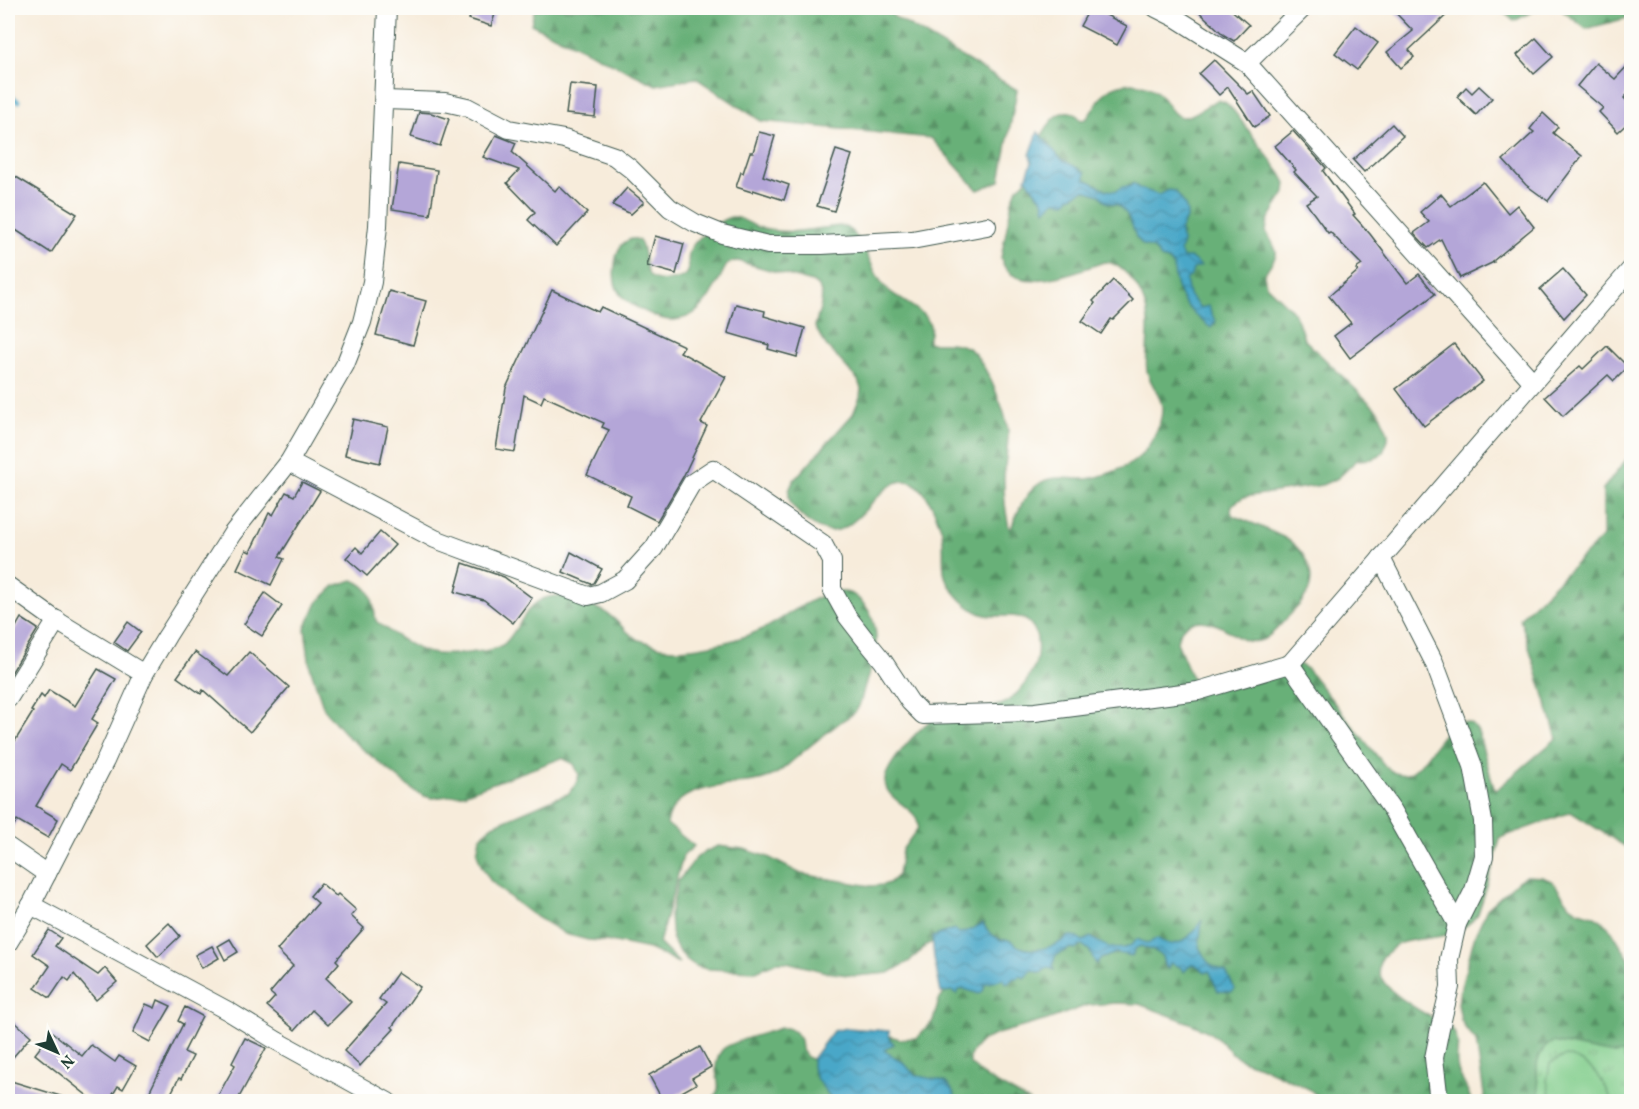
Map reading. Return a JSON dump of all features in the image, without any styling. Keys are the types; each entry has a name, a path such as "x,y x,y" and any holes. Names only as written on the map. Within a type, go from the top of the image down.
{"street":[{"path":"8,943 31,905 105,761 144,674 232,534 289,462 345,364 362,322 372,282 378,226 387,8"},
{"path":"1156,8 1247,63 1533,382"},
{"path":"1247,63 1303,8"},
{"path":"384,100 445,102 467,107 509,129 564,139 614,156 631,169 670,208 695,224 722,234 768,245 822,245 912,240 987,226"},
{"path":"289,462 435,538 588,596 626,580 654,548 692,483 713,469 823,544 832,561 832,589 847,616 883,661 910,702 923,715 1035,711 1198,691 1290,664 1632,268"},
{"path":"1382,558 1434,662 1473,766 1483,821 1484,856 1474,890 1457,924 1449,959 1450,987 1434,1058 1439,1101"},
{"path":"9,592 144,674"},
{"path":"8,699 57,620"},
{"path":"1290,664 1393,811 1457,924"},
{"path":"8,847 47,874"},
{"path":"31,905 228,1011 277,1041 388,1101"}],"green space":[{"path":"535,8 887,8 893,16 1017,90 1000,181 978,190 931,138 761,121 696,78 656,85 531,24"},
{"path":"1499,8 1539,8 1514,21"},
{"path":"1559,8 1631,8 1631,17 1586,29"},
{"path":"1132,83 1155,91 1180,117 1194,114 1218,100 1226,103 1281,174 1286,183 1285,193 1268,220 1266,231 1276,254 1264,275 1266,285 1292,310 1304,339 1379,412 1388,433 1383,452 1372,459 1357,460 1338,478 1322,485 1244,497 1232,505 1232,515 1283,537 1296,546 1309,566 1311,582 1302,602 1275,631 1260,641 1244,640 1213,623 1193,622 1183,628 1177,642 1194,683 1297,663 1312,675 1385,766 1397,774 1408,774 1418,767 1453,726 1464,722 1469,723 1478,732 1495,791 1557,738 1520,618 1603,537 1603,489 1631,454 1631,848 1629,849 1571,812 1500,838 1478,914 1472,921 1452,933 1398,944 1379,964 1380,975 1387,986 1399,997 1451,1028 1458,1044 1458,1070 1471,1101 1323,1101 1309,1089 1244,1061 1207,1031 1139,1004 1117,1003 1088,1005 1047,1020 997,1034 983,1040 974,1049 970,1056 970,1064 987,1078 1028,1101 952,1101 913,1079 879,1053 886,1035 900,1039 917,1038 933,1021 939,1000 951,985 948,936 928,944 910,961 889,973 855,976 826,972 787,962 777,962 756,971 707,969 687,960 672,939 670,916 678,881 697,857 718,846 744,849 768,857 801,874 871,886 889,883 898,875 902,850 918,828 914,814 894,798 886,788 886,776 890,767 912,738 934,719 994,707 1014,696 1027,681 1035,665 1037,642 1034,629 1024,619 979,613 967,606 953,590 944,574 943,538 938,519 923,491 911,482 894,484 851,523 839,530 826,531 811,524 792,505 789,492 794,480 853,414 861,389 858,380 826,345 815,327 822,296 817,286 812,282 734,261 727,265 709,298 697,311 681,319 664,319 630,304 620,294 614,274 616,257 620,248 627,241 638,240 650,276 666,281 686,275 692,246 706,232 728,218 739,218 757,227 780,231 843,226 850,230 862,244 884,286 927,319 931,330 927,343 954,343 968,348 975,354 988,375 1000,402 1007,426 1004,487 1010,531 1023,502 1033,489 1046,480 1092,478 1113,472 1137,459 1154,436 1162,414 1161,403 1149,378 1147,368 1146,308 1138,289 1123,270 1104,262 1063,276 1031,280 1018,277 1007,270 1001,258 1012,201 1017,188 1031,176 1104,194 1124,204 1186,268 1125,196 1079,185 1039,141 1057,116 1068,112 1075,114 1081,120 1086,119 1108,90"},
{"path":"353,580 369,592 376,621 394,635 430,653 469,653 499,646 505,643 538,601 556,596 603,611 638,640 664,648 678,649 722,643 744,637 765,628 813,600 826,594 839,592 851,594 867,609 876,632 876,648 861,702 854,713 774,775 760,780 696,792 682,798 673,809 667,824 694,846 683,856 659,943 679,963 649,949 615,942 588,940 565,934 530,913 503,892 490,880 481,865 477,853 480,838 491,826 568,794 576,784 579,775 574,764 562,758 463,794 433,798 413,790 349,738 339,727 324,709 310,667 305,628 317,603 335,586"},
{"path":"1526,876 1542,877 1552,881 1570,905 1601,920 1612,931 1631,962 1631,1065 1625,1059 1624,1053 1614,1054 1553,1042 1541,1053 1538,1060 1537,1076 1541,1101 1485,1101 1476,1041 1461,1020 1458,1004 1460,991 1475,935 1487,909"},
{"path":"1631,989 1631,1101 1510,1102 1520,1012"},
{"path":"781,1028 795,1032 800,1040 801,1049 807,1057 818,1063 839,1102 711,1102 718,1088 716,1066 720,1052 742,1040"},
{"path":"1566,1056 1575,1058 1595,1072 1605,1085 1612,1101 1552,1101 1547,1081 1550,1063"}],"water":[{"path":"1038,132 1061,159 1085,172 1085,179 1107,190 1116,191 1133,183 1139,188 1159,195 1169,190 1175,191 1187,211 1180,230 1183,243 1180,251 1183,258 1191,258 1201,266 1193,269 1191,276 1186,280 1189,295 1200,308 1209,306 1216,321 1211,328 1184,302 1177,286 1174,267 1169,261 1161,258 1154,249 1143,245 1136,237 1126,213 1118,205 1106,202 1100,195 1084,190 1070,197 1066,202 1055,201 1045,210 1043,200 1026,178 1032,162 1030,155"},
{"path":"1202,920 1199,947 1207,961 1226,972 1235,989 1232,992 1218,991 1209,971 1206,973 1196,965 1191,965 1184,972 1180,967 1170,963 1168,969 1160,954 1141,946 1136,948 1132,956 1116,953 1100,959 1096,964 1089,950 1082,945 1075,950 1071,948 1055,956 1054,970 1048,967 1041,973 1032,970 1024,978 1020,975 1007,984 1003,979 984,984 984,990 979,994 964,989 959,990 957,994 951,991 941,993 932,937 954,929 962,933 983,923 996,937 1025,949 1052,946 1068,936 1083,941 1091,937 1108,947 1121,948 1127,947 1137,939 1148,944 1157,938 1171,944 1183,941"},
{"path":"847,1028 889,1031 890,1039 894,1044 884,1050 903,1062 915,1074 945,1082 957,1101 833,1101 816,1078 812,1059 833,1031"}],"building":[{"path":"473,8 497,8 491,26 469,19"},
{"path":"1090,8 1127,26 1117,45 1080,26"},
{"path":"1195,8 1229,8 1249,25 1234,41 1224,35"},
{"path":"1391,8 1454,8 1409,50 1414,57 1401,68 1387,52 1413,31"},
{"path":"1356,26 1378,43 1357,70 1335,53"},
{"path":"1536,38 1553,57 1534,74 1517,55"},
{"path":"1214,60 1248,94 1253,91 1270,116 1254,127 1228,87 1219,95 1199,74"},
{"path":"1632,61 1632,90 1624,98 1632,106 1632,119 1618,132 1599,112 1603,108 1577,86 1596,63 1615,79"},
{"path":"570,84 598,87 595,117 566,114"},
{"path":"1479,86 1492,98 1476,115 1457,97 1466,87 1472,93"},
{"path":"419,112 449,119 440,146 411,137"},
{"path":"1543,113 1558,127 1553,133 1582,156 1548,201 1526,185 1503,160 1534,132 1530,129"},
{"path":"1392,124 1403,136 1364,172 1353,160"},
{"path":"1293,131 1326,168 1323,171 1355,214 1353,215 1407,283 1419,274 1435,294 1350,358 1334,336 1351,323 1329,296 1362,265 1330,232 1328,233 1306,203 1317,196 1294,172 1296,170 1275,146"},
{"path":"759,132 775,136 763,176 789,185 784,200 736,187 750,152 753,152"},
{"path":"496,135 516,143 512,152 555,191 559,186 587,213 556,246 528,220 535,212 507,183 519,170 483,157"},
{"path":"836,150 852,155 834,211 817,206"},
{"path":"399,164 437,170 430,215 392,209"},
{"path":"8,172 77,214 51,253 8,225"},
{"path":"1483,182 1508,213 1517,205 1534,227 1494,262 1460,278 1441,239 1428,248 1414,233 1429,222 1420,212 1441,194 1451,206"},
{"path":"627,188 644,202 631,214 612,205"},
{"path":"655,236 684,244 676,274 647,266"},
{"path":"1563,269 1586,295 1564,318 1540,289"},
{"path":"1113,280 1133,300 1113,320 1111,319 1101,334 1082,321 1095,303 1093,301"},
{"path":"552,290 598,312 601,307 684,346 680,352 726,377 701,423 707,426 683,477 657,521 627,506 631,496 587,475 609,430 602,427 604,423 544,396 541,403 524,395 515,452 496,449 506,388"},
{"path":"389,291 426,301 413,345 376,335"},
{"path":"736,304 765,311 764,316 805,328 797,357 768,349 769,345 728,333"},
{"path":"1454,344 1483,381 1424,426 1396,389"},
{"path":"1607,346 1628,367 1614,381 1608,375 1563,416 1545,397 1580,366 1583,369"},
{"path":"353,419 388,427 380,463 345,455"},
{"path":"302,482 320,491 279,557 284,559 271,585 237,569 246,550 250,552 269,513 273,515 286,492 294,496"},
{"path":"380,532 395,545 367,576 346,558 356,547 362,553"},
{"path":"571,552 602,569 594,583 591,584 563,572"},
{"path":"463,563 504,577 532,598 513,623 484,600 455,592"},
{"path":"265,593 282,606 262,636 244,624"},
{"path":"21,618 38,629 8,678 8,641"},
{"path":"128,622 141,632 127,651 114,642"},
{"path":"195,652 228,676 249,652 289,687 250,732 203,690 201,694 177,677"},
{"path":"98,669 116,679 92,719 98,723 70,770 61,764 36,806 58,819 48,838 17,820 8,836 8,737 15,741 41,695 44,698 49,690 75,706"},
{"path":"321,883 356,910 351,916 364,928 336,960 339,963 326,978 351,1002 328,1025 312,1010 295,1030 267,1006 275,997 270,993 293,966 277,950 318,903 310,896"},
{"path":"169,923 180,936 158,957 147,944"},
{"path":"49,930 61,938 55,946 98,975 105,968 117,982 96,1000 74,974 69,981 64,977 50,998 35,988 50,966 33,954"},
{"path":"230,939 238,952 225,960 218,946"},
{"path":"212,946 219,958 202,968 195,955"},
{"path":"398,972 420,987 392,1027 394,1029 360,1066 344,1051 386,1004 379,999"},
{"path":"158,1000 171,1006 150,1042 133,1033 146,1004 155,1008"},
{"path":"185,1007 202,1016 184,1052 193,1056 167,1101 145,1101 183,1024 178,1021"},
{"path":"8,1016 31,1036 8,1063"},
{"path":"52,1032 82,1056 91,1045 115,1062 119,1056 136,1066 123,1089 118,1086 109,1101 94,1101 35,1054"},
{"path":"245,1038 266,1048 237,1101 215,1101 235,1065 232,1063"},
{"path":"700,1047 711,1067 692,1078 696,1084 663,1101 649,1075"},
{"path":"11,1081 67,1098 67,1101 8,1101"}],"waterway":[{"path":"8,95 18,101"}]}
